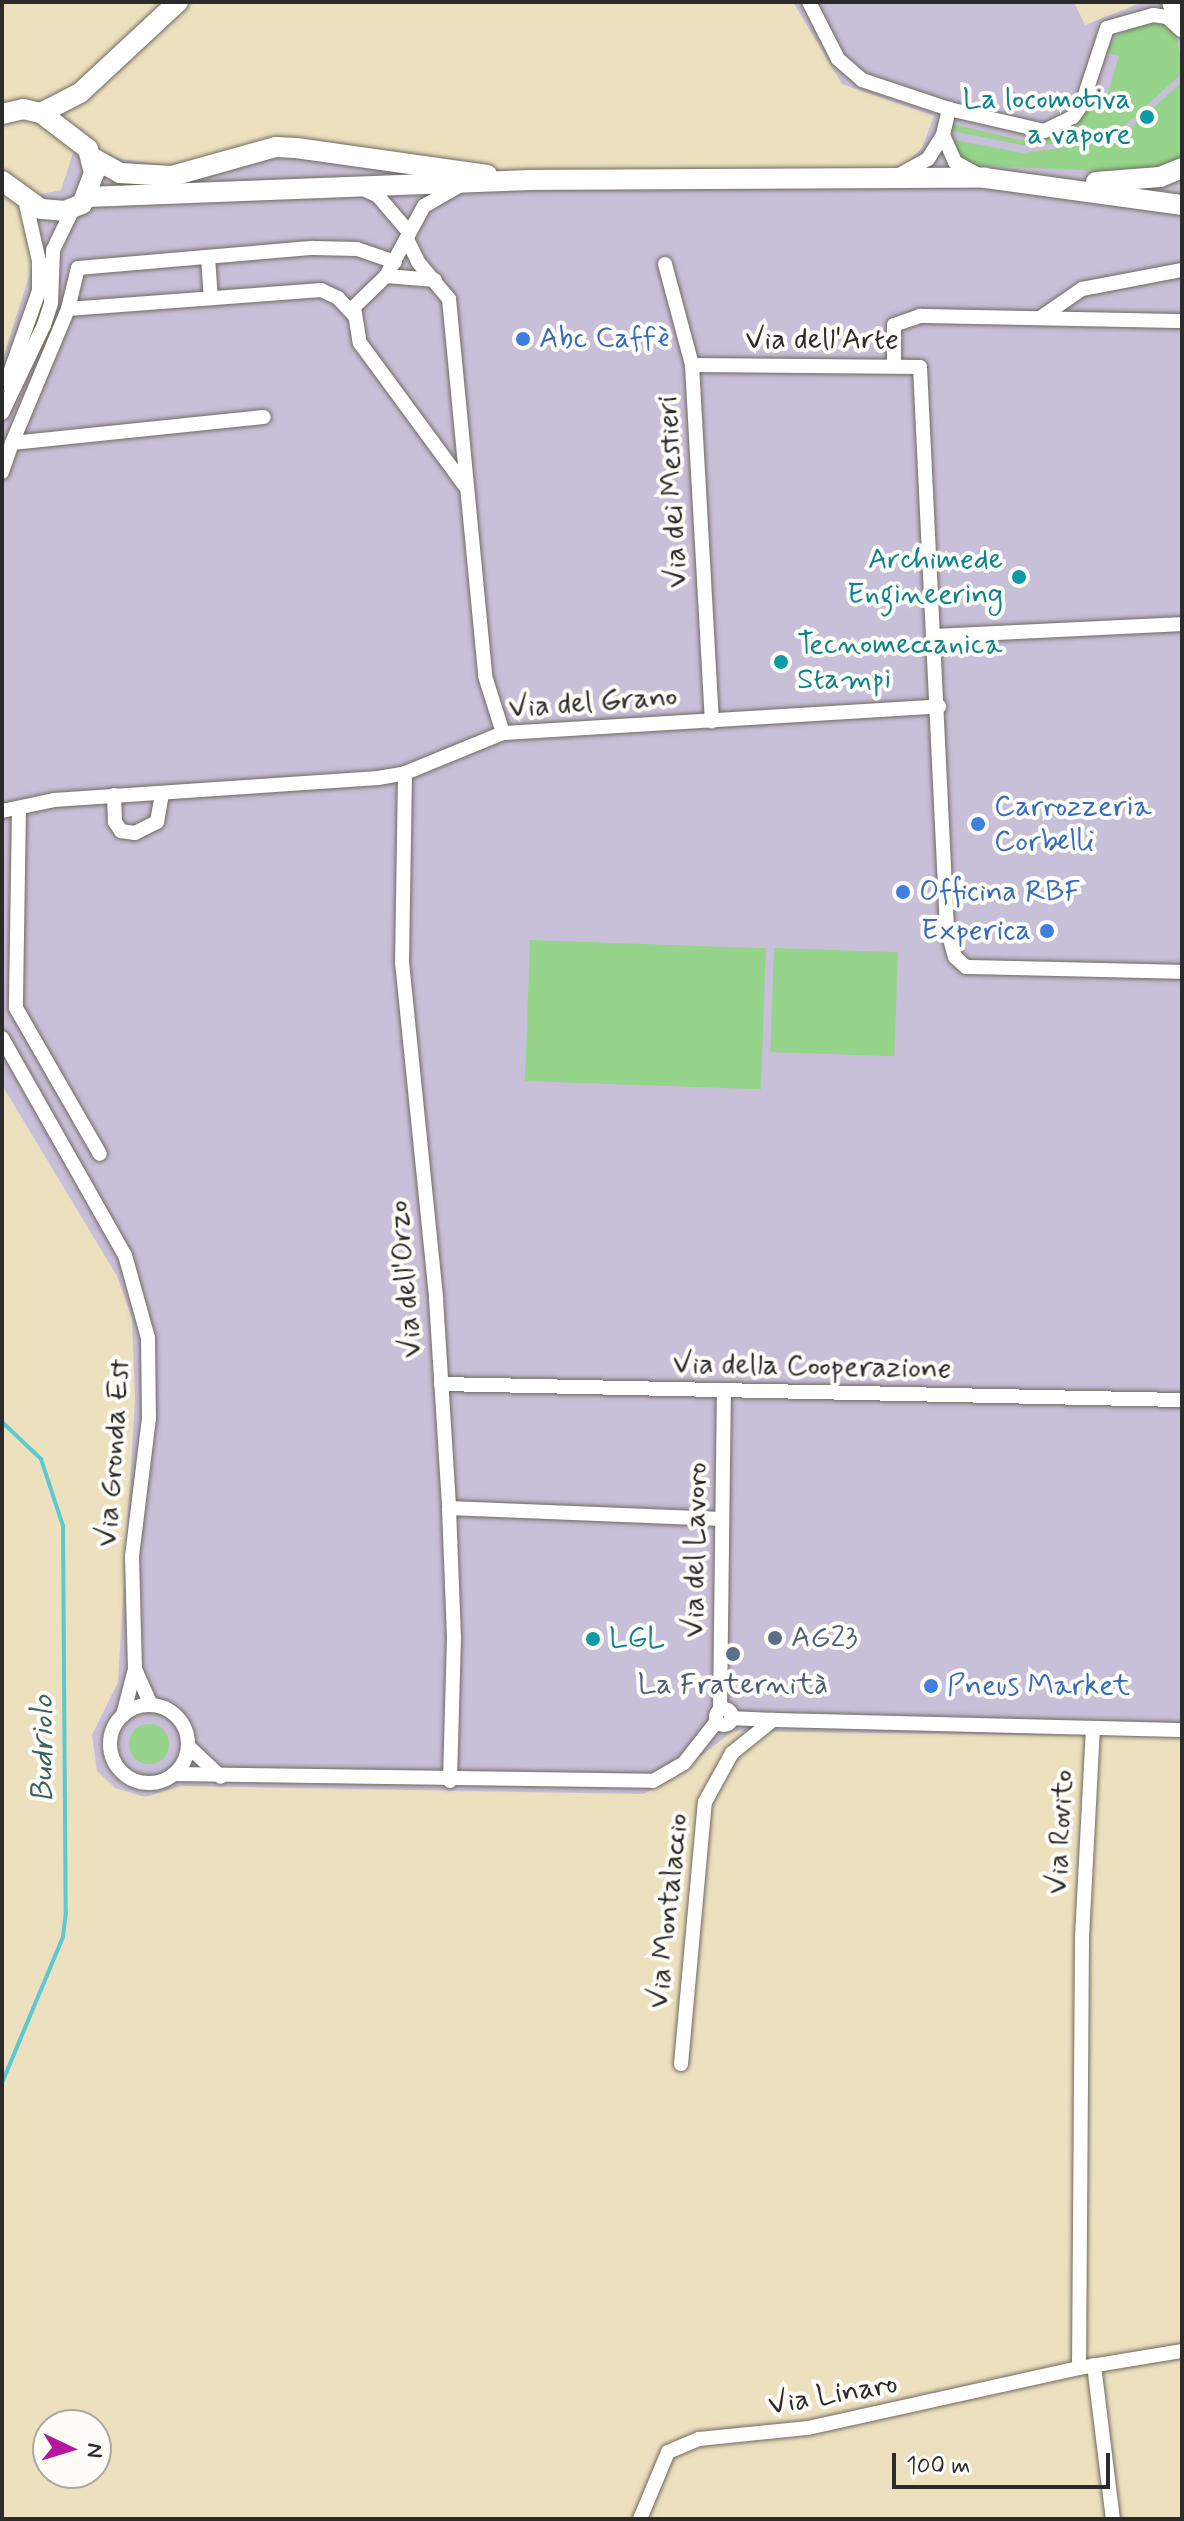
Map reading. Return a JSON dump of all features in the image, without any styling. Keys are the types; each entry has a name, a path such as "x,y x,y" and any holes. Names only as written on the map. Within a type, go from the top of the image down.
{"main road":[{"path":"41,113 80,93 178,2"},
{"path":"1173,2 1182,24"},
{"path":"72,134 74,103 80,93"},
{"path":"5,109 41,113 72,134 93,158 120,173 172,176 276,147 530,180"},
{"path":"80,203 93,185 93,158"},
{"path":"1063,185 1160,177 1182,168"},
{"path":"10,189 41,209 80,203 530,180 985,178 1063,185 1182,205"}],"street":[{"path":"809,2 848,72 949,109 1044,131 1060,126 1082,104 1107,28 1131,18 1167,17 1182,31"},
{"path":"1131,18 1142,2"},
{"path":"891,178 928,159 943,135 949,109"},
{"path":"943,135 955,162 985,178"},
{"path":"459,186 424,206 386,276 354,307 360,343 465,486"},
{"path":"359,188 378,196 449,299 485,676 503,733"},
{"path":"2,397 39,291 39,261 10,189"},
{"path":"2,413 44,325 51,303 53,250 80,203"},
{"path":"2,472 68,309 78,268 357,249 395,262"},
{"path":"208,257 211,296"},
{"name":"Via dei Mestieri","path":"665,264 692,365 712,721"},
{"path":"1039,318 1082,289 1182,270"},
{"path":"386,276 436,280"},
{"path":"68,309 321,290 338,298 355,316"},
{"path":"894,366 894,325 904,319 1182,321"},
{"name":"Via dell'Arte","path":"692,365 920,367 936,636 947,929 955,957 966,967 1182,972"},
{"path":"12,443 264,417"},
{"path":"936,636 1182,624"},
{"name":"Via del Grano","path":"2,811 114,795 344,783 405,773 503,733 939,706"},
{"name":"Via dell'Orzo","path":"405,773 402,962 441,1384 449,1508 454,1637 450,1781"},
{"path":"114,795 115,822 121,831 135,833 157,822 162,793"},
{"path":"19,808 16,1008 100,1154"},
{"name":"Via Gronda Est","path":"2,1038 125,1255 148,1338 149,1418 132,1556 135,1669 123,1715 114,1725 110,1750 122,1773 147,1784 174,1774 450,1781 653,1781 684,1763 723,1716"},
{"name":"Via della Cooperazione","path":"441,1384 1182,1400"},
{"name":"Via del Lavoro","path":"723,1716 724,1391"},
{"path":"449,1508 722,1519"},
{"name":"Via Gronda Est","path":"135,1669 151,1705"},
{"path":"123,1715 151,1705 182,1723 188,1746 222,1777"},
{"path":"723,1716 1093,1730 1182,1730"},
{"name":"Via Montalaccio","path":"681,2064 705,1802 720,1768 773,1720"},
{"name":"Via Rovito","path":"1087,2366 1082,1937 1093,1730"},
{"path":"174,1774 188,1746"},
{"name":"Via Linaro","path":"640,2519 656,2471 668,2452 682,2445 855,2420 1087,2366 1182,2351"},
{"path":"1087,2366 1113,2519"}],"shaded area":[{"path":"793,2 1074,2 1085,25 1143,2 1182,2 1182,1737 733,1731 666,1783 643,1794 182,1786 145,1797 115,1788 97,1771 92,1735 118,1682 135,1398 132,1318 117,1276 2,1085 2,361 34,261 20,199 61,190 77,141 121,159 166,165 215,156 390,158 535,173 901,168 922,148 934,116 842,84"}],"green space":[{"path":"1149,21 1168,27 1177,37 1182,73 1119,131 1052,144 1023,145 951,131 952,124 1020,140 1064,137 1091,106 1103,109 1119,56 1106,52 1116,36"},
{"path":"1182,82 1182,162 1151,173 963,165 949,139 1023,153 1116,141"},
{"path":"530,940 766,948 761,1089 525,1081"},
{"path":"774,948 898,952 894,1056 770,1052"},
{"path":"149,1724 163,1730 169,1744 163,1758 149,1764 135,1758 129,1744 135,1730"}],"waterway":[{"name":"Budriolo","path":"2,1422 41,1459 63,1526 66,1912 63,1937 2,2083"}],"place":[{"name":"La locomotiva a vapore","path":"1147,117"},
{"name":"Abc Caffè","path":"523,339"},
{"name":"Archimede Engineering","path":"1019,577"},
{"name":"Tecnomeccanica Stampi","path":"781,662"},
{"name":"Carrozzeria Corbelli","path":"978,824"},
{"name":"Officina RBF","path":"903,892"},
{"name":"Experica","path":"1047,931"},
{"name":"AG23","path":"775,1638"},
{"name":"LGL","path":"593,1639"},
{"name":"La Fraternità","path":"733,1654"},
{"name":"Pneus Market","path":"931,1686"}]}
